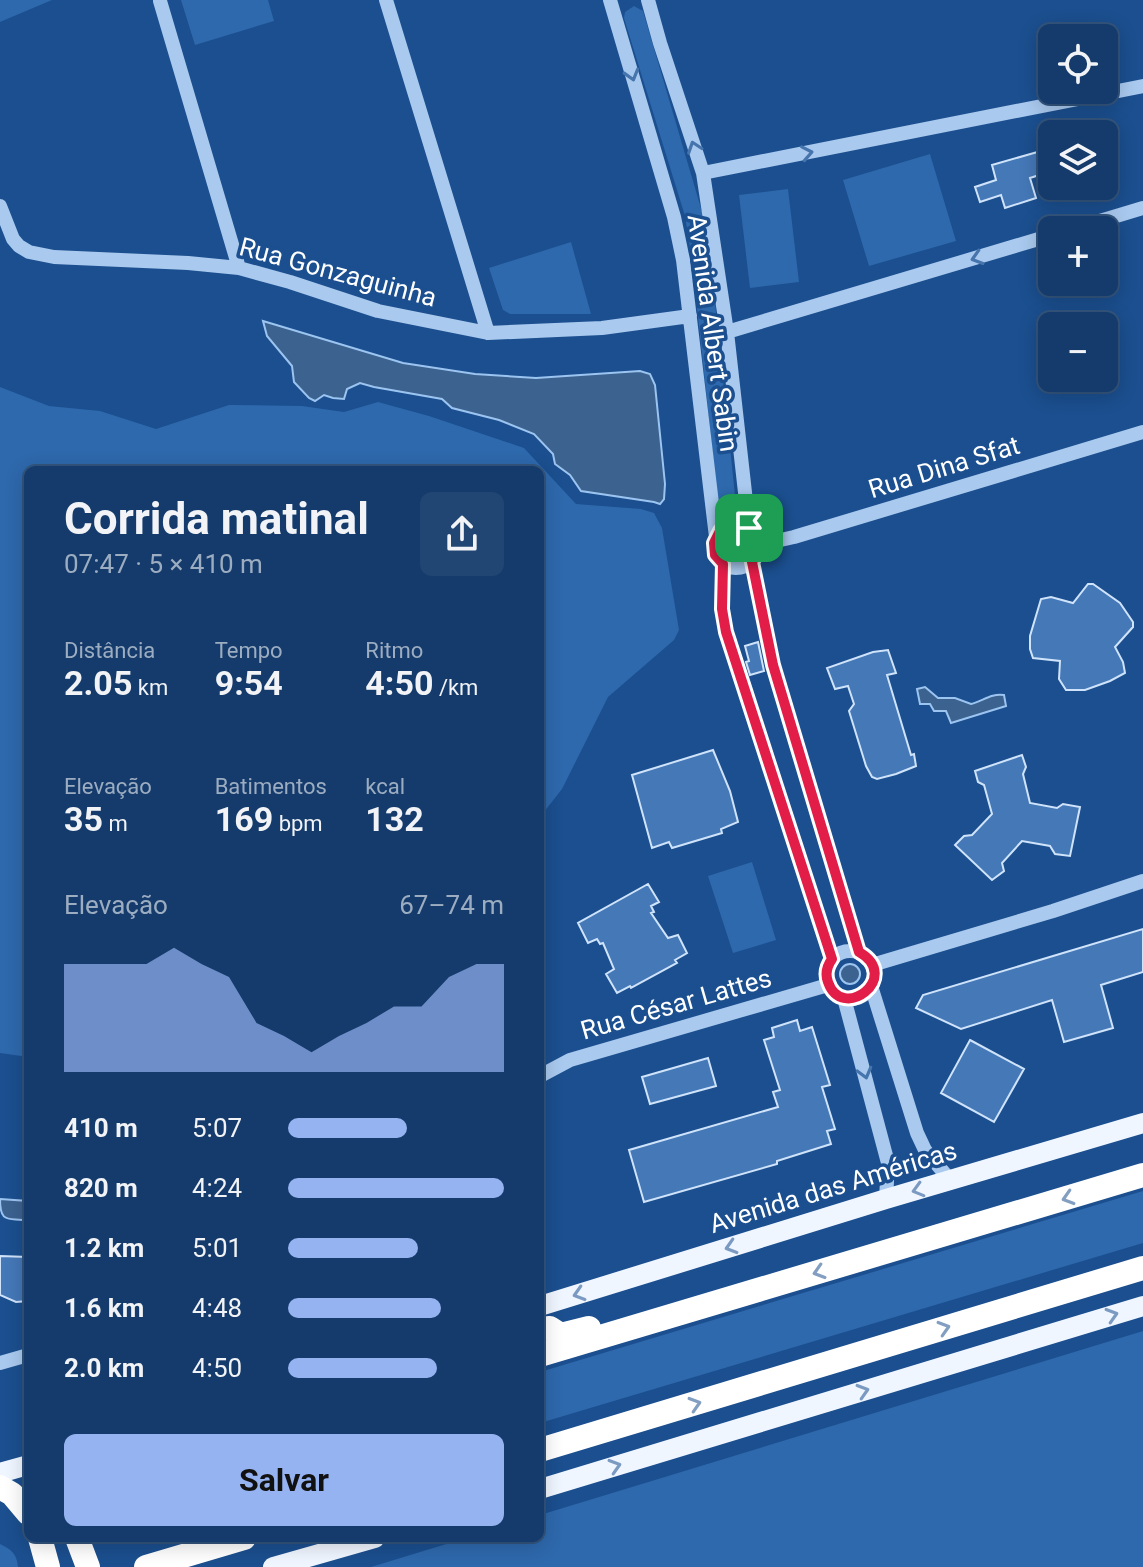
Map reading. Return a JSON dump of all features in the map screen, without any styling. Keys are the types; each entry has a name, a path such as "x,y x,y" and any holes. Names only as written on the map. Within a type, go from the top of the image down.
{"highway":[{"path":"544,1354 1143,1175"},
{"path":"544,1449 1143,1268"},
{"path":"544,1329 550,1328 561,1335 621,1319 662,1319"},
{"path":"544,1465 630,1434 663,1414"},
{"path":"0,1487 12,1494 20,1509"},
{"path":"41,1542 48,1567"},
{"path":"79,1542 88,1567"},
{"path":"146,1567 230,1542"}],"main road":[{"name":"Avenida das Américas","path":"544,1305 1143,1123"},
{"path":"544,1488 1143,1306"},
{"path":"0,1473 24,1466"},
{"path":"273,1567 361,1542"}],"street":[{"path":"386,0 488,333"},
{"name":"Avenida Albert Sabin","path":"610,0 674,217 683,260 716,537"},
{"name":"Avenida Albert Sabin","path":"648,0 703,173 727,332 749,528"},
{"path":"160,1 239,268"},
{"path":"703,173 1143,86"},
{"name":"Rua Gonzaguinha","path":"0,206 13,239 29,252 54,257 239,268 378,311 488,333 602,328 690,316"},
{"path":"1116,216 1143,208"},
{"path":"727,332 1038,239"},
{"name":"Rua Dina Sfat","path":"758,545 1143,432"},
{"path":"734,524 749,528 758,545 752,562 735,569 718,560 714,549 716,537 726,526 734,524"},
{"path":"752,562 773,665 859,952"},
{"path":"723,564 722,609 726,632 832,959"},
{"path":"872,965 1143,881"},
{"path":"871,986 860,996 844,998 828,985 826,971 832,959 845,951 859,952 872,965 871,986 917,1133 925,1150 950,1180"},
{"name":"Rua César Lattes","path":"544,1074 570,1060 828,985"},
{"path":"844,998 888,1163 886,1199"},
{"path":"0,1363 24,1356"}],"shaded area":[{"path":"0,0 52,0 0,22"},
{"path":"181,0 268,0 274,21 195,45"},
{"path":"634,6 643,11 705,222 736,505 728,514 719,510 685,216 624,18 625,12"},
{"path":"930,154 956,241 869,266 843,180"},
{"path":"788,189 799,282 750,288 739,195"},
{"path":"571,242 591,314 510,314 503,310 489,268"},
{"path":"263,321 403,363 475,374 536,378 640,371 650,374 655,385 664,499 660,504 581,491 570,475 555,464 553,454 534,434 499,420 452,408 442,399 360,383 347,389 344,399 324,395 315,401 294,382 292,366 267,336"},
{"path":"0,387 49,406 100,411 156,429 229,405 302,406 344,412 378,402 524,448 541,466 24,466 24,1056 0,1053"},
{"path":"544,470 576,504 641,509 654,513 662,528 679,630 674,640 608,697 562,789 544,812"},
{"path":"736,533 746,537 750,547 746,557 736,561 726,557 722,547 726,537"},
{"path":"925,687 938,698 955,698 971,704 991,696 1004,695 1006,706 951,723 946,711 934,711 930,704 920,704 917,689"},
{"path":"752,862 776,940 733,953 708,876"},
{"path":"850,964 857,967 860,974 857,981 850,984 843,981 840,974 843,967"},
{"path":"1143,1191 1143,1243 544,1422 544,1371"},
{"path":"0,1199 24,1201 24,1221 7,1218 0,1207"},
{"path":"1143,1331 1143,1567 371,1567 453,1542 544,1542 544,1514"},
{"path":"0,1544 13,1552 18,1567 0,1567"}],"building":[{"path":"1038,152 1038,175 1030,178 1036,198 1005,208 1001,195 980,202 975,187 996,180 992,165"},
{"path":"1088,584 1093,584 1120,603 1133,622 1133,627 1115,647 1125,673 1085,690 1066,690 1059,679 1060,661 1033,658 1030,636 1041,599 1051,597 1073,603"},
{"path":"758,642 764,671 750,675 745,646"},
{"path":"888,650 896,673 887,675 916,766 877,779 872,777 866,766 849,711 854,704 848,686 835,689 827,668"},
{"path":"713,750 730,791 738,822 721,829 722,833 672,848 669,842 652,848 632,775"},
{"path":"1022,755 1030,803 1057,808 1063,804 1080,807 1070,856 1055,854 1050,846 1022,841 1002,863 1004,871 992,880 955,845 964,836 972,835 992,814 984,785 978,782 975,771"},
{"path":"648,884 659,902 651,906 654,912 651,913 668,938 678,935 687,953 675,960 677,963 617,993 606,974 614,969 603,943 600,944 597,939 588,943 578,923"},
{"path":"1143,929 1143,972 1101,985 1113,1028 1064,1042 1052,1000 961,1029 916,1008 923,995"},
{"path":"797,1020 800,1031 812,1027 830,1085 822,1087 835,1129 827,1131 831,1144 777,1161 777,1164 644,1202 629,1150 778,1107 773,1092 780,1090 764,1040 774,1037 772,1028"},
{"path":"970,1040 1024,1069 994,1122 941,1093"},
{"path":"708,1058 716,1086 650,1104 642,1077"},
{"path":"0,1256 24,1257 24,1301 16,1302 0,1295"}],"route":[{"path":"734,524 749,528 757,538 758,551 752,562 773,665 859,952 869,960 874,972 871,986 852,999 838,995 828,985 826,971 832,959 726,632 722,609 723,564 715,555 714,543 726,526 734,524"}]}
